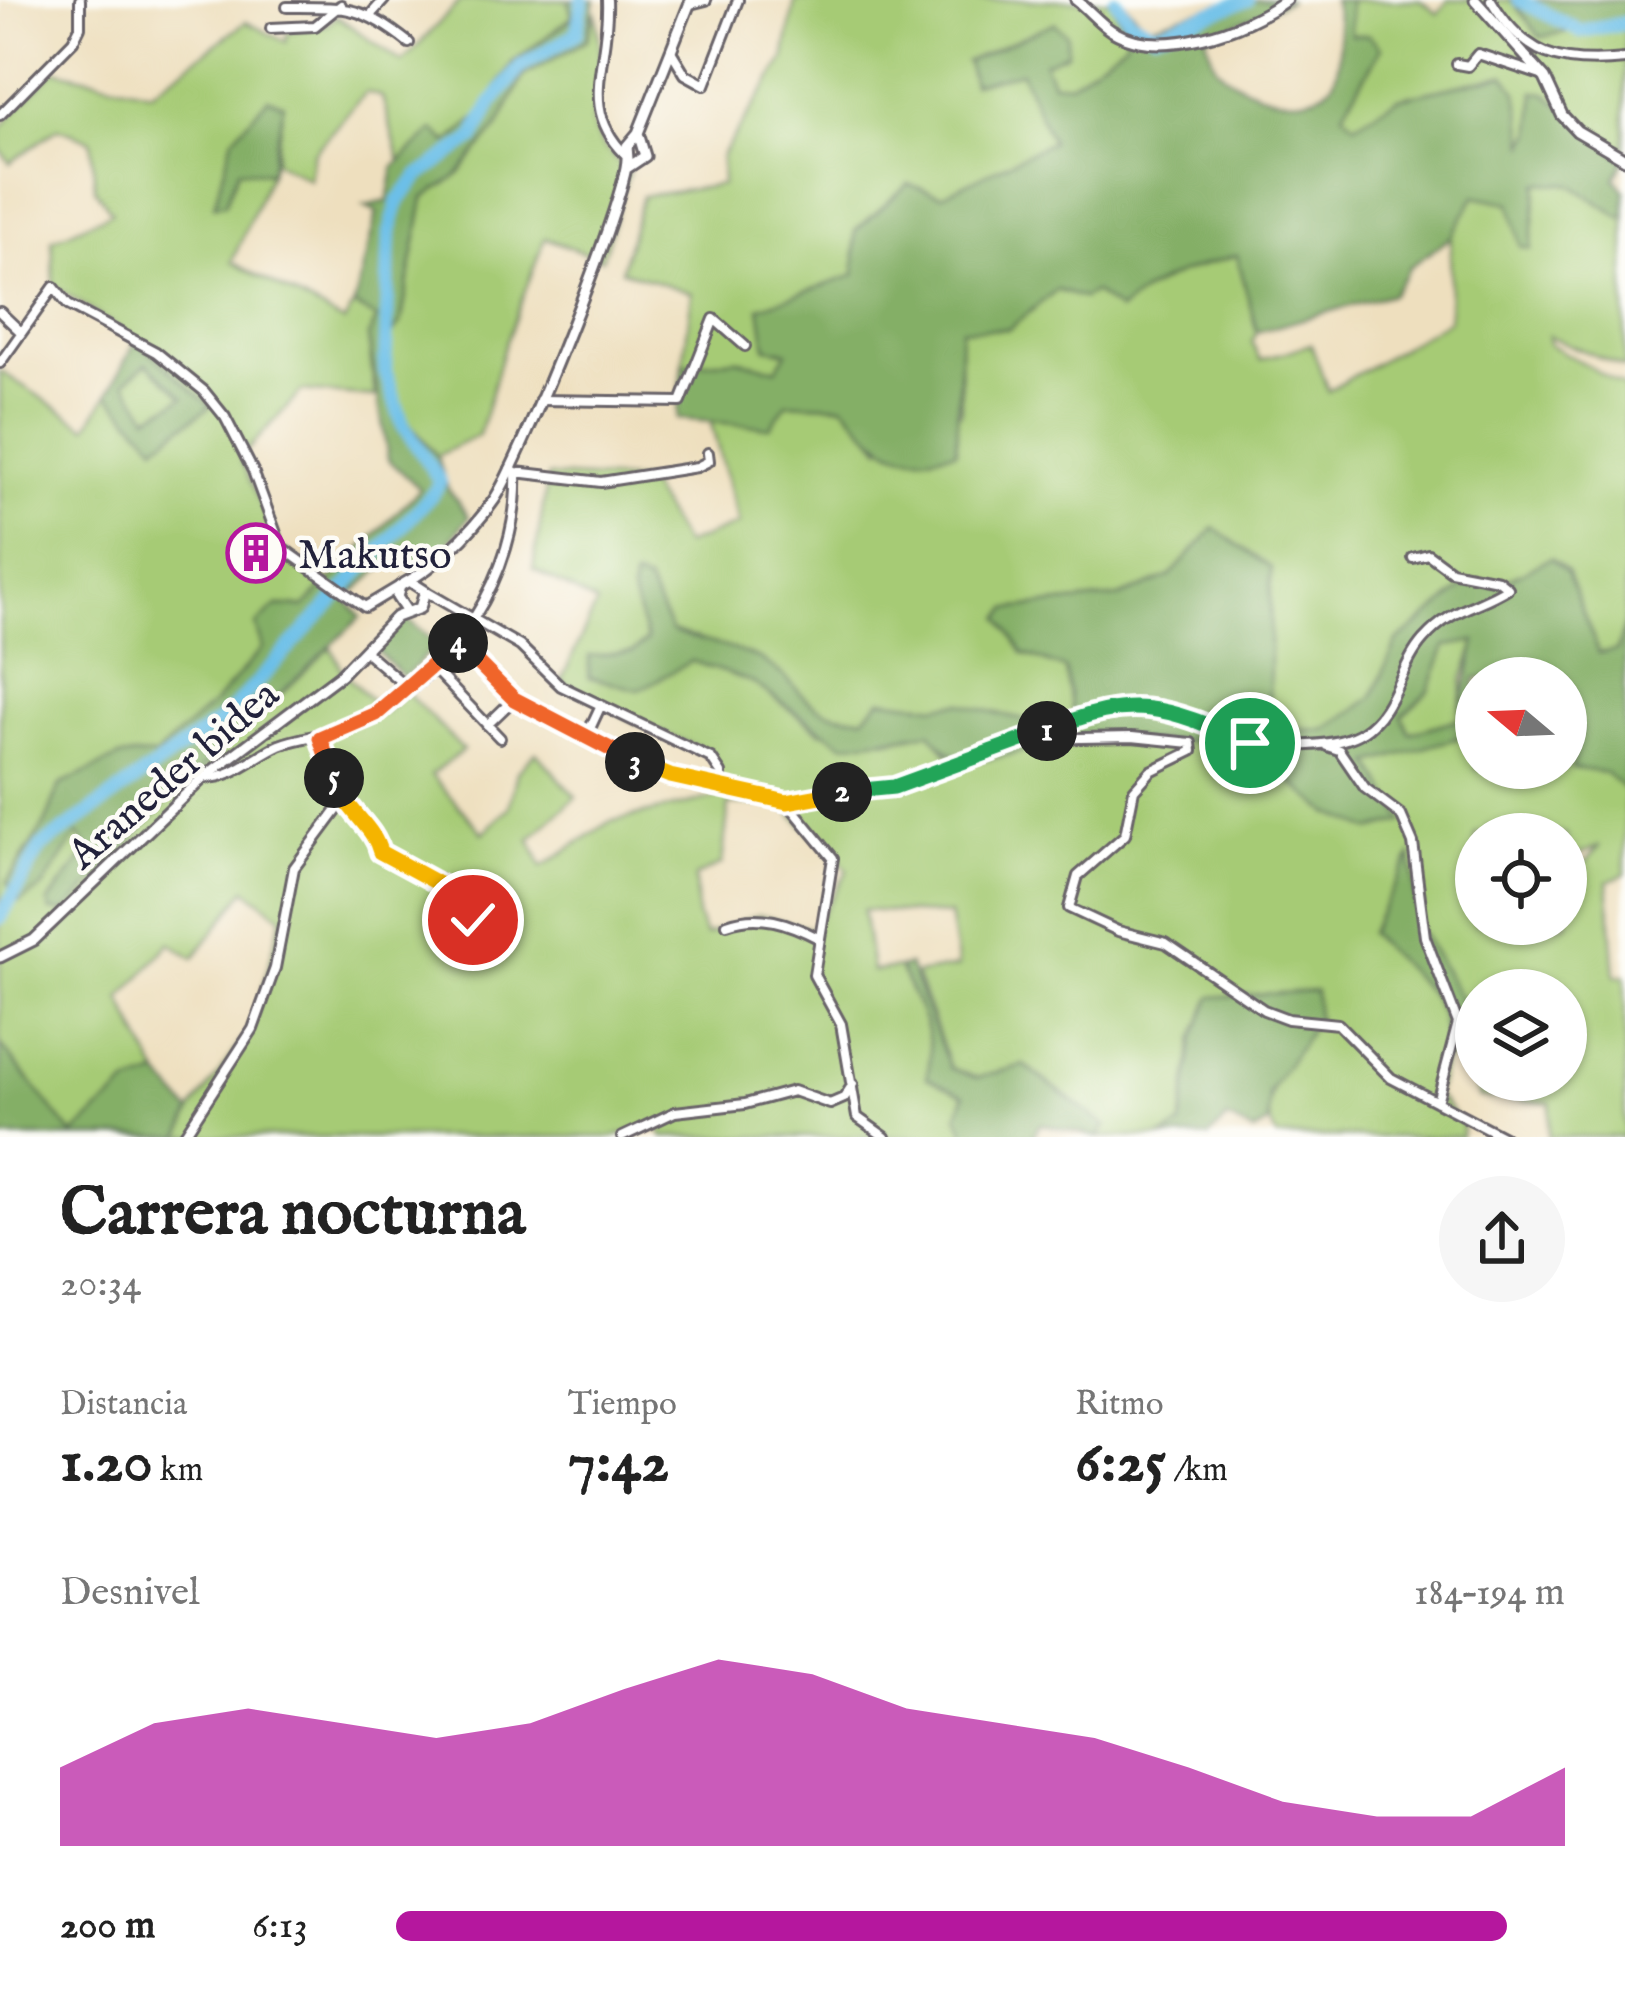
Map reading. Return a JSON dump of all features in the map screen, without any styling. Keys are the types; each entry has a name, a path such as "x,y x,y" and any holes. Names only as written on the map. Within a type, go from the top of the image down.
{"street":[{"path":"0,115 73,41 80,27 80,0"},
{"path":"373,12 384,0"},
{"path":"607,0 597,109 604,132 630,151"},
{"path":"690,2 706,0"},
{"path":"670,51 685,74 705,85 739,0"},
{"path":"1076,0 1112,31 1153,42 1237,25 1286,0"},
{"path":"1475,0 1545,78 1562,115 1576,131 1625,159"},
{"path":"1491,0 1517,39 1535,50 1588,61 1625,59"},
{"name":"Araneder bidea","path":"0,957 34,940 204,777 365,651 382,631 400,595 431,571 493,502 513,470 690,2"},
{"path":"271,28 315,26 342,4"},
{"path":"287,7 342,4 373,12 410,43"},
{"path":"1457,64 1468,66 1478,54 1545,78"},
{"path":"0,363 54,287 68,305 170,362 223,413 254,471 281,547 370,608 424,590 442,599 535,657 561,686 701,751 718,765 722,787"},
{"path":"0,312 21,332"},
{"path":"538,400 681,402 713,319 745,346"},
{"path":"204,777 223,775 276,746 320,738 376,714 430,666 474,617 496,581 516,520 513,470 601,482 697,467 709,461 708,453"},
{"path":"455,641 514,699 655,772 787,802 894,787 1030,739 1094,710 1124,704 1173,711 1270,748 1313,745 1361,733 1390,701 1419,644 1434,628 1466,603 1508,588 1498,580 1451,572 1428,554 1413,558"},
{"name":"Araneder bidea","path":"423,605 431,571"},
{"path":"400,595 423,605 442,599"},
{"path":"365,651 406,687"},
{"path":"430,666 500,738"},
{"path":"487,725 514,699"},
{"path":"586,736 601,707"},
{"path":"1030,739 1132,737 1194,745 1192,751 1150,771 1134,790 1125,835 1078,876 1069,908 1118,931 1166,943 1264,1010 1288,1019 1338,1024 1390,1078 1504,1137"},
{"path":"320,738 343,802 375,835 386,857 436,878 463,897 473,920"},
{"path":"1313,745 1339,750 1365,788 1397,811 1408,827 1424,937 1458,1023 1437,1103"},
{"path":"183,1137 253,1029 274,968 294,868 343,802"},
{"path":"787,802 833,858 814,975 841,1024 857,1117 885,1137"},
{"path":"727,924 746,917 773,920 818,938"},
{"path":"622,1137 675,1112 745,1104 793,1091 830,1104 844,1098 853,1083"}],"green space":[{"path":"461,0 569,0 572,17 512,63 479,117 447,143 434,131 400,161 382,97 366,92 313,153 309,179 275,162 283,104 233,138 225,204 239,168 270,173 232,262 344,322 354,305 378,319 368,336 375,397 302,391 240,458 279,547 331,582 304,607 278,606 264,647 215,702 156,755 120,757 60,785 46,822 7,882 77,833 90,849 48,902 66,911 168,801 331,647 344,673 384,713 406,692 463,750 431,775 483,833 509,807 517,772 536,752 576,797 530,839 542,867 609,822 719,797 711,752 635,722 561,681 597,604 533,569 548,476 646,481 684,545 739,524 710,420 770,427 787,403 845,405 881,448 961,413 960,329 1009,329 1056,290 1083,298 1093,292 1119,311 1160,283 1237,255 1257,332 1252,342 1260,360 1311,344 1328,391 1449,320 1451,237 1474,196 1511,202 1521,246 1530,249 1538,183 1570,184 1620,217 1625,214 1625,368 1548,336 1549,344 1625,387 1625,624 1617,650 1599,654 1567,572 1550,558 1397,642 1372,698 1325,730 1268,729 1271,568 1214,529 1169,577 1120,597 1010,609 1023,653 1065,669 1073,715 1070,741 1200,741 1248,772 1284,776 1329,813 1370,762 1455,739 1455,789 1587,789 1587,739 1625,790 1625,874 1608,881 1615,976 1625,976 1625,1137 1548,1137 1551,1103 1527,1101 1587,1101 1587,969 1455,969 1455,989 1419,927 1411,859 1369,933 1435,1002 1446,1040 1436,1094 1463,1125 1461,1137 1277,1137 1270,1122 1272,1091 1317,1020 1194,1039 1181,1127 1161,1137 1098,1137 1106,1126 950,1068 916,974 958,967 949,915 863,910 872,971 899,968 928,1025 932,1057 964,1095 959,1116 967,1137 663,1137 656,1124 614,1137 181,1137 191,1112 252,1027 282,917 246,889 194,958 170,943 121,999 159,1075 128,1085 73,1135 0,1044 0,371 87,427 108,394 156,444 210,406 136,340 54,286 52,240 112,212 95,189 91,140 58,128 10,163 0,149 0,128 54,70 151,92 246,22 286,42 287,32 329,24 336,16 402,62","holes":["647,582 670,631 761,660 826,711 864,717 881,699 936,706 960,703 948,755 931,732 889,740 820,731 752,682 692,661 633,652 647,640 631,592","729,804 782,804 848,870 812,929 759,915 705,935 697,916 695,877 722,864"]},
{"path":"569,0 595,0 587,39 523,76 497,128 457,176 424,198 401,323 386,341 394,406 437,456 448,489 469,517 432,563 390,561 346,599 361,617 168,801 66,912 51,911 48,903 89,849 78,834 42,888 19,902 7,882 46,822 60,785 120,757 156,755 215,702 263,648 256,625 277,606 304,607 420,489 388,459 368,336 377,319 354,305 377,212 365,206 388,201 394,167 434,130 448,143 479,117 512,63 572,18"},
{"path":"795,0 1110,0 1127,32 1125,44 1070,83 1052,82 1043,62 1055,23 967,61 1021,71 1051,142 942,196 908,185 855,231 855,275 776,370 737,359 683,365 692,293 621,270 642,196 722,185 721,157 784,60"},
{"path":"1110,0 1122,0 1147,26 1237,0 1290,0 1206,37 1215,64 1236,82 1268,95 1300,99 1315,96 1332,83 1339,47 1333,0 1349,0 1351,35 1369,35 1381,48 1343,113 1355,124 1399,98 1505,75 1518,93 1526,144 1533,132 1535,92 1546,93 1625,160 1615,178 1625,191 1625,214 1621,217 1570,184 1538,183 1531,249 1521,247 1510,203 1475,196 1451,237 1410,267 1392,294 1257,332 1237,255 1160,283 1119,311 1094,292 1083,298 1056,290 1009,329 961,329 956,451 918,456 891,450 844,405 787,403 770,427 677,419 683,365 737,359 776,369 787,352 766,347 760,307 855,275 855,232 908,184 942,195 1051,142 1021,72 973,84 967,62 1054,23 1067,34 1067,53 1044,63 1052,82 1070,83 1125,43 1127,32"},
{"path":"1349,0 1419,0 1438,14 1448,0 1511,0 1541,37 1625,20 1625,160 1535,93 1533,132 1526,147 1518,93 1504,75 1399,98 1355,125 1343,113 1381,49 1351,36"},
{"path":"1511,0 1625,0 1625,20 1540,37"},
{"path":"596,11 602,60 592,121 602,145 629,173 602,259 545,238 503,350 479,435 437,456 394,406 386,341 401,323 424,198 456,176 497,129 523,76 587,40"},
{"path":"268,98 284,104 270,173 239,169 225,204 214,205 233,138"},
{"path":"136,340 211,406 156,445 108,394","holes":["147,363 184,397 149,416 125,382"]},
{"path":"147,362 185,397 148,416 125,382"},
{"path":"1214,528 1271,568 1269,729 1325,730 1372,698 1397,642 1465,586 1498,584 1551,558 1567,572 1599,653 1617,650 1625,624 1625,790 1606,773 1587,770 1587,657 1473,657 1476,641 1446,646 1428,692 1402,716 1410,733 1455,720 1455,739 1371,763 1404,821 1371,830 1329,813 1284,776 1248,773 1200,741 1070,741 1061,728 1073,715 1065,669 1023,653 1001,618 1009,609 1120,597 1169,577"},
{"path":"634,578 647,582 671,631 761,660 826,711 864,717 881,699 936,706 960,703 1038,724 1032,749 964,759 930,732 843,744 752,682 692,661 639,690 589,677 589,656 633,652 647,640 631,591"},
{"path":"408,620 437,644 404,678 375,649 398,622"},
{"path":"1477,641 1471,657 1455,657 1455,720 1409,733 1402,716 1428,692 1446,646"},
{"path":"1411,856 1419,927 1455,989 1455,1059 1448,1059 1439,1002 1369,933"},
{"path":"909,965 950,1068 977,1078 1024,1065 1106,1126 1098,1137 1040,1124 1033,1137 967,1137 958,1115 964,1095 927,1078 928,1034 899,968"},
{"path":"1315,991 1317,1020 1269,1092 1268,1124 1254,1132 1227,1119 1209,1137 1161,1137 1181,1126 1194,1039 1211,997"},
{"path":"0,1044 73,1135 128,1085 159,1075 191,1112 181,1137 0,1137"}],"waterway":[{"path":"0,918 41,847 225,717 434,492 440,481 403,425 385,371 390,232 399,200 419,176 474,138 490,106 521,66 577,33 583,0"},
{"path":"1116,0 1130,20 1155,33 1247,0"},
{"path":"1519,0 1580,31 1625,23"}],"place":[{"name":"Makutso","path":"256,553"}],"route":[{"path":"473,920 463,897 436,878 380,852 375,835 343,802 320,738 376,714 455,641 514,699 643,767 787,802 826,792 894,787 1030,739 1094,710 1124,704 1155,706 1191,717 1250,743"}]}
